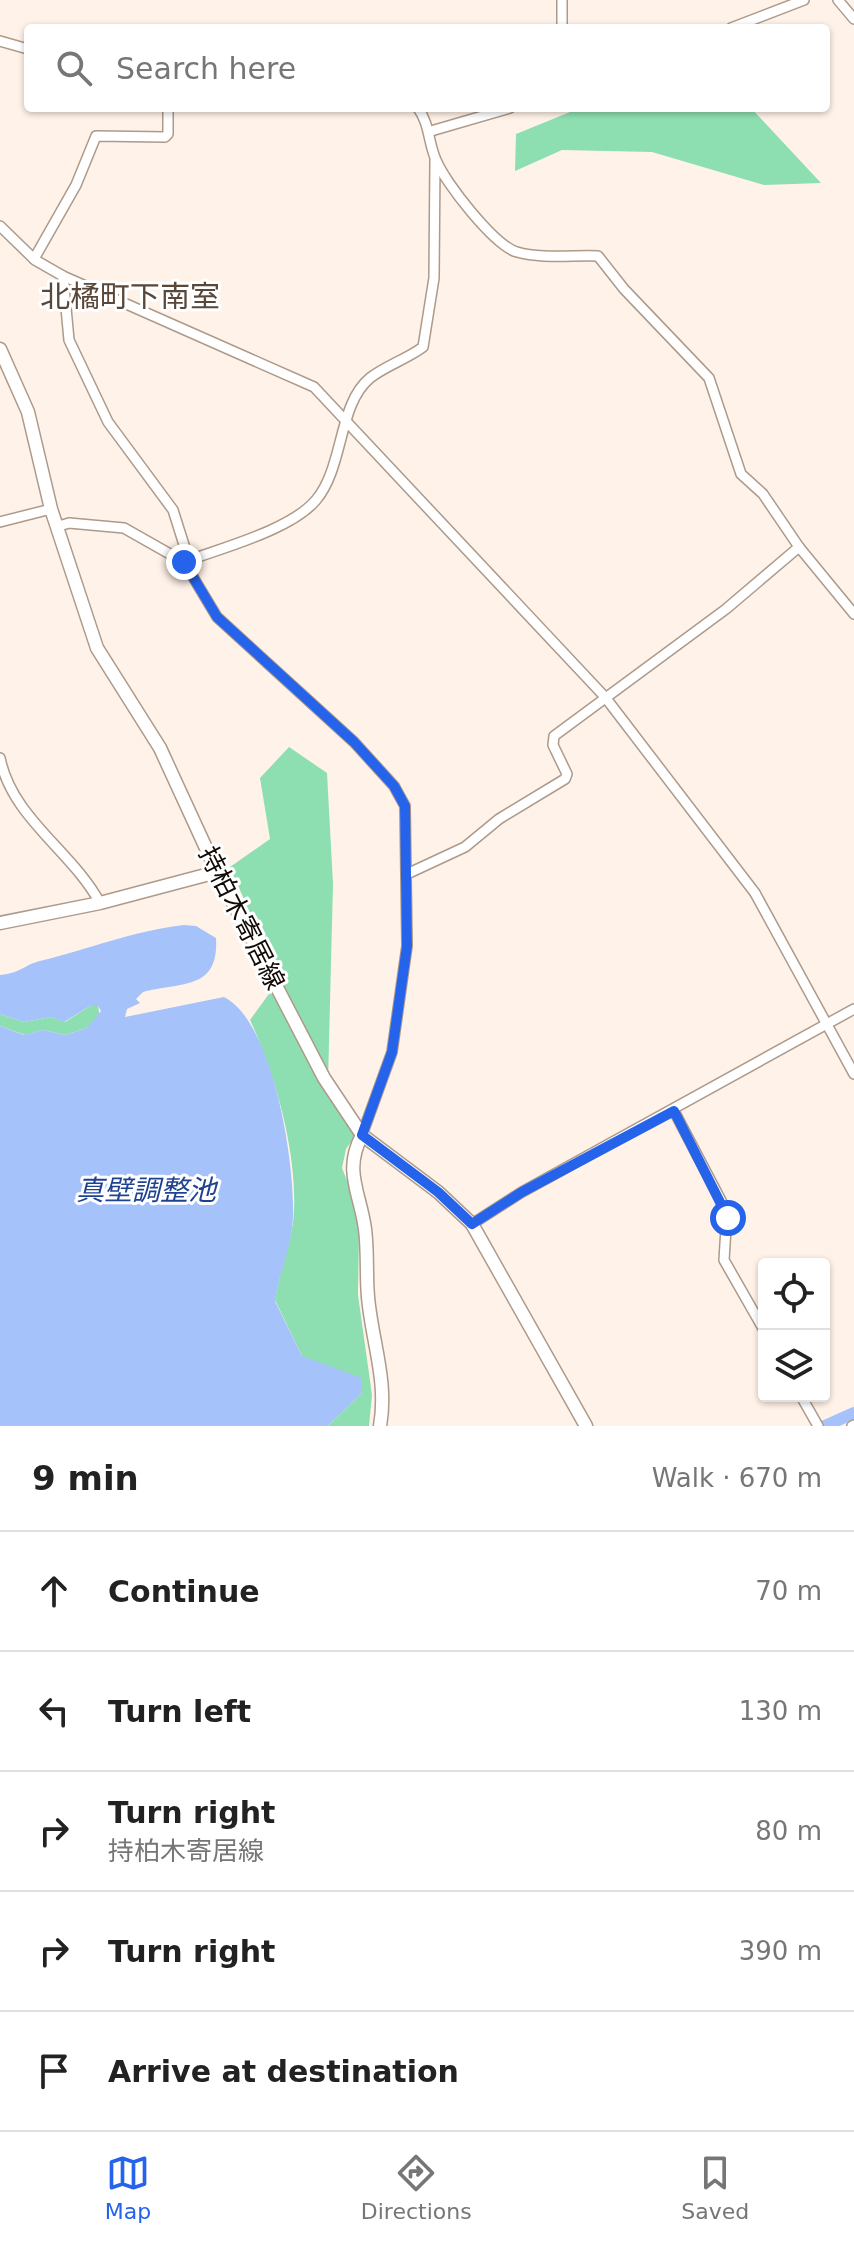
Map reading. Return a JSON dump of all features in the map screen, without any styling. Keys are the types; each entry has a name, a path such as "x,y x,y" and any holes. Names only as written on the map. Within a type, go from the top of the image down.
{"main road":[{"name":"持柏木寄居線","path":"0,349 28,412 51,509 97,648 160,748 217,872 324,1078 362,1135 438,1192 472,1224 586,1426"},
{"path":"0,923 100,903 217,872"},
{"path":"362,1135 351,1160 351,1171 366,1232 368,1296 384,1393 380,1426"}],"street":[{"path":"562,0 562,24"},
{"path":"741,24 804,0"},
{"path":"838,0 854,19"},
{"path":"0,41 24,48"},
{"path":"34,259 76,185 96,136 165,137 168,134 168,112"},
{"path":"184,562 294,518 315,502 328,482 344,420 369,379 423,347 434,278 435,159 431,131 420,112"},
{"path":"431,131 496,112"},
{"path":"435,159 455,191 505,248 520,253 598,256 624,289 709,378 741,474 763,494 799,547 854,614"},
{"path":"0,226 34,259 63,276 314,387 605,697 755,893 854,1074"},
{"path":"63,276 69,340 108,422 173,510 185,548 184,562"},
{"path":"0,522 51,509"},
{"path":"59,526 69,523 124,528 184,562 217,617 354,742 394,786 405,806 407,946 392,1052 362,1135"},
{"path":"407,874 465,847 489,826 565,779 567,774 553,745 554,736 726,609 799,547"},
{"path":"0,758 26,813 85,876 100,903"},
{"path":"472,1224 522,1192 674,1111 854,1009"},
{"path":"674,1111 727,1212 724,1260 758,1320"},
{"path":"804,1402 816,1422"}],"green space":[{"path":"570,112 755,112 821,183 764,185 652,152 562,150 515,171 516,134"},
{"path":"289,747 327,773 333,884 328,1082 355,1136 346,1149 342,1168 352,1193 359,1232 358,1295 372,1395 369,1426 328,1426 362,1393 302,1356 275,1300 293,1223 293,1173 277,1092 250,1020 279,980 230,867 270,839 260,778"},
{"path":"90,1006 98,1006 100,1017 87,1028 65,1035 43,1030 25,1035 0,1026 0,1014 24,1022 51,1017 65,1022"}],"water":[{"name":"真壁調整池","path":"184,925 196,926 216,938 211,967 196,981 143,992 136,999 140,1003 127,1009 125,1017 224,997 241,1011 256,1035 268,1064 278,1097 290,1164 292,1228 275,1301 302,1356 362,1378 362,1393 328,1426 0,1426 0,1026 24,1035 43,1030 65,1035 87,1028 101,1011 98,1006 90,1006 64,1022 51,1017 24,1022 0,1014 0,975 129,936"}],"waterway":[{"path":"825,1426 854,1413"}],"district":[{"name":"北橘町下南室","path":"130,297"}],"route":[{"path":"184,562 217,617 354,742 394,786 405,806 407,946 392,1052 362,1135 438,1192 472,1224 522,1192 674,1111 728,1218"}]}
